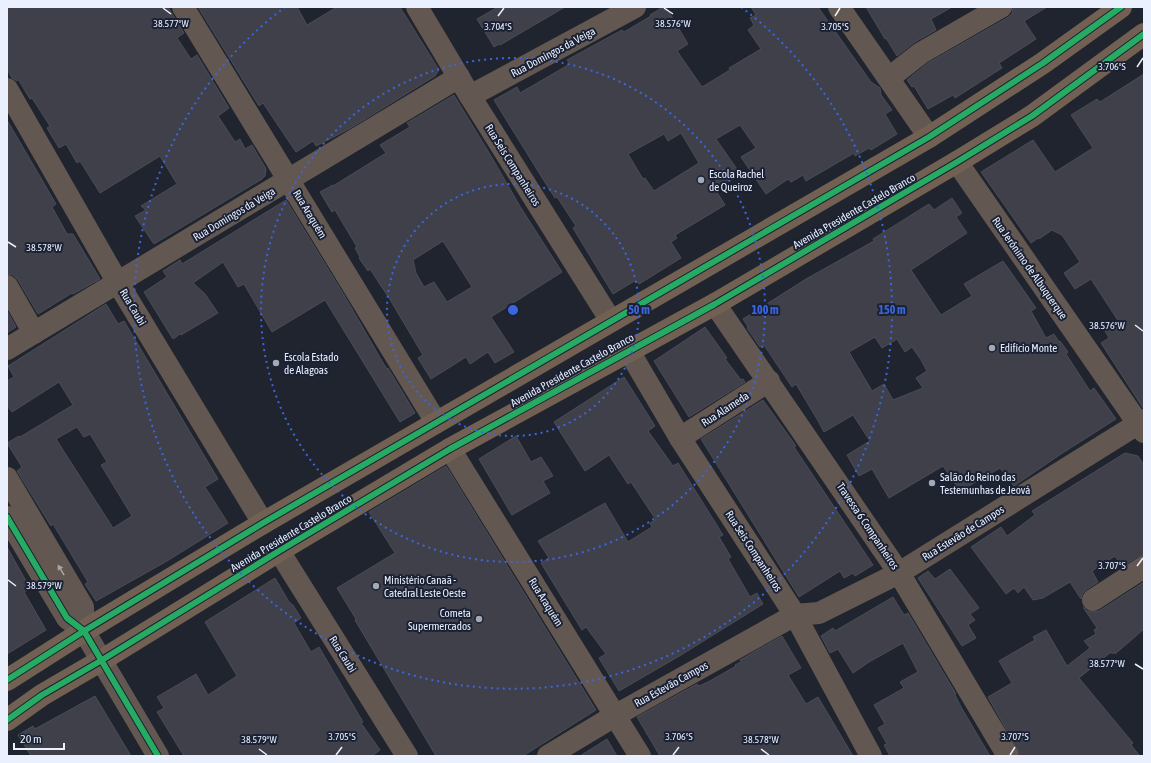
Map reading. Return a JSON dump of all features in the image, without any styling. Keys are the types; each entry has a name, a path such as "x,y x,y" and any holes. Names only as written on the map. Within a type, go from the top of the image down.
{"main road":[{"name":"Avenida Presidente Castelo Branco","path":"7,680 84,631 263,523 929,137 1043,63 1121,7"},
{"name":"Avenida Presidente Castelo Branco","path":"7,720 42,695 450,449 715,304 956,162 1032,116 1144,34"}],"street":[{"name":"Rua Araquém","path":"184,7 436,422"},
{"name":"Rua Seis Companheiros","path":"416,7 611,321"},
{"name":"Rua Domingos da Veiga","path":"470,96 635,7"},
{"path":"839,7 929,137"},
{"path":"889,78 921,53 1001,7"},
{"name":"Rua Domingos da Veiga","path":"7,349 118,284 459,77"},
{"name":"Rua Caubi","path":"7,89 118,284 263,523"},
{"name":"Rua Jerônimo de Albuquerque","path":"956,162 1142,425"},
{"path":"7,286 34,333"},
{"name":"Travessa 6 Companheiros","path":"715,304 899,573 1008,756"},
{"name":"Rua Seis Companheiros","path":"628,351 680,438 795,614 871,756"},
{"name":"Rua Alameda","path":"680,438 769,381"},
{"name":"Rua Estevão de Campos","path":"795,614 818,613 899,573 1142,425"},
{"name":"Rua Araquém","path":"450,449 616,714 640,756"},
{"path":"7,478 83,607 84,631"},
{"path":"7,517 67,618 84,631 158,756"},
{"name":"Rua Caubi","path":"279,551 407,756"},
{"path":"1093,600 1144,568"},
{"name":"Rua Estevão Campos","path":"548,756 616,714 795,614"}],"building":[{"path":"7,7 168,7 184,33 177,38 191,59 197,55 229,108 218,116 235,142 240,139 245,149 252,145 266,169 265,176 154,244 135,216 146,210 141,206 177,184 160,156 100,193 80,161 77,163 66,144 59,148 47,128 50,126 32,98 30,99 18,79 17,81 12,78 7,69"},
{"path":"198,7 297,7 307,25 337,7 400,7 439,70 435,76 349,129 316,146 313,141 296,152 263,103 259,106"},
{"path":"498,7 565,7 500,45 499,44 494,47 477,19"},
{"path":"663,7 666,7 688,44 677,51 702,87 730,70 729,68 761,49 748,30 754,25 750,18 756,15 751,7 818,7 871,82 880,88 881,95 892,110 885,114 897,134 871,150 869,148 855,156 854,153 806,181 803,175 791,182 788,179 766,194 741,157 756,148 740,125 716,139 739,172 715,189 725,205 675,235 677,238 671,242 681,258 639,284 636,280 613,294 573,228 576,226 557,197 555,198 494,100 517,87 520,93 570,64 567,60 622,30 624,32 651,16 650,15","holes":["681,133 699,163 654,191 645,178 643,179 628,154 664,134 668,141"]},
{"path":"866,7 952,7 931,19 936,30 915,42 897,56"},
{"path":"1013,7 1047,7 1024,21 1036,39 999,63 1002,68 955,98 953,95 928,109 914,86 912,87 907,80 928,63 1007,18 1012,14"},
{"path":"1144,74 1143,408 1101,343 1109,338 1105,331 1119,322 1091,279 1075,289 1064,273 1080,262 1062,235 1052,230 1031,243 981,172 1033,140 1055,172 1093,148 1071,115 1097,99 1100,102"},
{"path":"454,95 521,208 562,272 491,317 514,352 495,363 488,352 470,364 466,357 431,379 418,358 423,355 370,269 368,271 359,258 360,257 355,248 357,247 335,210 332,212 320,192 333,186 386,153 380,145 410,127 407,123","holes":["443,241 472,287 447,302 434,282 424,287 416,273 413,260"]},
{"path":"7,120 56,204 52,207 67,234 73,234 100,279 73,294 72,293 38,314 18,280 13,275 7,274"},
{"path":"952,198 962,213 956,217 967,233 911,270 941,315 972,296 964,284 1003,261 1036,308 1031,311 1046,338 1054,334 1068,352 1066,354 1090,391 1094,388 1116,419 1014,486 1000,468 960,491 943,466 889,498 872,469 859,476 847,455 870,441 853,415 824,432 796,384 792,387 764,345 760,347 747,328 748,327 743,319 806,279 874,241 873,239 929,204 934,210","holes":["875,337 882,348 897,339 905,352 912,347 927,371 916,378 923,388 893,400 884,384 872,391 849,352"]},
{"path":"286,200 382,361 387,369 388,368 415,413 400,422 325,300 272,332 244,284 238,287 223,262 193,283 205,294 218,313 173,339 144,292 167,277 163,271 180,260 182,264"},
{"path":"106,304 118,324 124,321 218,479 205,487 228,523 167,561 96,601 85,584 88,582 53,524 51,526 17,471 22,467 7,443 19,436 20,437 73,405 59,382 12,412 7,406 7,381 14,377 8,366","holes":["77,427 84,437 90,434 107,462 101,465 132,516 113,528 56,439"]},
{"path":"7,311 16,327 7,333"},
{"path":"705,327 727,358 725,359 741,380 743,379 745,382 689,417 654,361"},
{"path":"624,377 655,426 648,431 673,466 678,463 723,535 719,537 731,557 728,559 750,597 757,593 763,604 681,655 619,691 599,658 606,654 586,627 582,630 541,563 549,558 538,541 605,503 628,542 652,527 650,523 656,520 631,482 628,484 609,455 585,471 554,422"},
{"path":"763,400 796,446 794,447 873,565 855,576 853,573 844,578 840,571 799,597 701,439"},
{"path":"516,436 531,462 541,457 553,476 543,481 550,493 512,515 479,459"},
{"path":"1125,453 1138,456 1144,465 1144,555 1137,557 1122,567 1115,556 1092,571 1098,582 1082,594 1081,599 1070,582 1043,598 1033,600 1024,587 1018,593 1014,588 1006,594 971,547 1001,527 1007,536 1035,515 1032,511"},
{"path":"446,466 596,710 523,756 436,756 337,588 395,553 369,512"},
{"path":"7,547 30,588 24,592 46,630 7,654"},
{"path":"950,569 979,608 970,614 975,620 968,625 976,638 962,646 918,578 928,571 935,579"},
{"path":"275,578 289,602 293,605 301,618 294,623 311,652 319,647 363,722 361,723 380,750 372,756 184,756 157,712 164,708 157,697 196,674 208,695 237,676 205,622"},
{"path":"1144,582 1144,629 1115,654 1114,652 1112,654 1111,652 1079,678 1133,743 1131,745 1140,756 1021,756 988,697 1012,683 999,661 1035,640 1033,637 1046,630 1067,666 1090,648 1084,641 1096,634 1094,630 1097,628 1083,607 1087,611 1099,611"},
{"path":"893,597 904,615 908,613 956,694 955,695 961,707 990,756 890,756 884,745 887,744 878,728 885,724 874,705 904,688 900,682 918,672 903,643 869,662 853,673 838,649 830,653 821,636 833,628 835,631"},
{"path":"782,636 801,668 788,675 806,704 818,697 853,756 660,756 637,717 697,684 699,686 710,681 736,666 735,665 741,662 740,660"},
{"path":"95,696 131,756 31,756 18,735 33,726 35,729"},
{"path":"607,739 617,756 580,756"}],"cycle path":[{"path":"7,680 84,631 263,523 929,137 1043,63 1121,7"},
{"path":"7,720 42,695 450,449 715,304 957,162 1032,116 1144,34"},
{"path":"7,517 67,618 84,631 158,756"}],"place":[{"name":"Escola Rachel de Queiroz","path":"701,180"},
{"name":"Edifício Monte","path":"992,348"},
{"name":"Escola Estado de Alagoas","path":"276,363"},
{"name":"Salão do Reino das Testemunhas de Jeová","path":"932,483"},
{"name":"Ministério Canaã - Catedral Leste Oeste","path":"376,586"},
{"name":"Cometa Supermercados","path":"479,619"}]}
